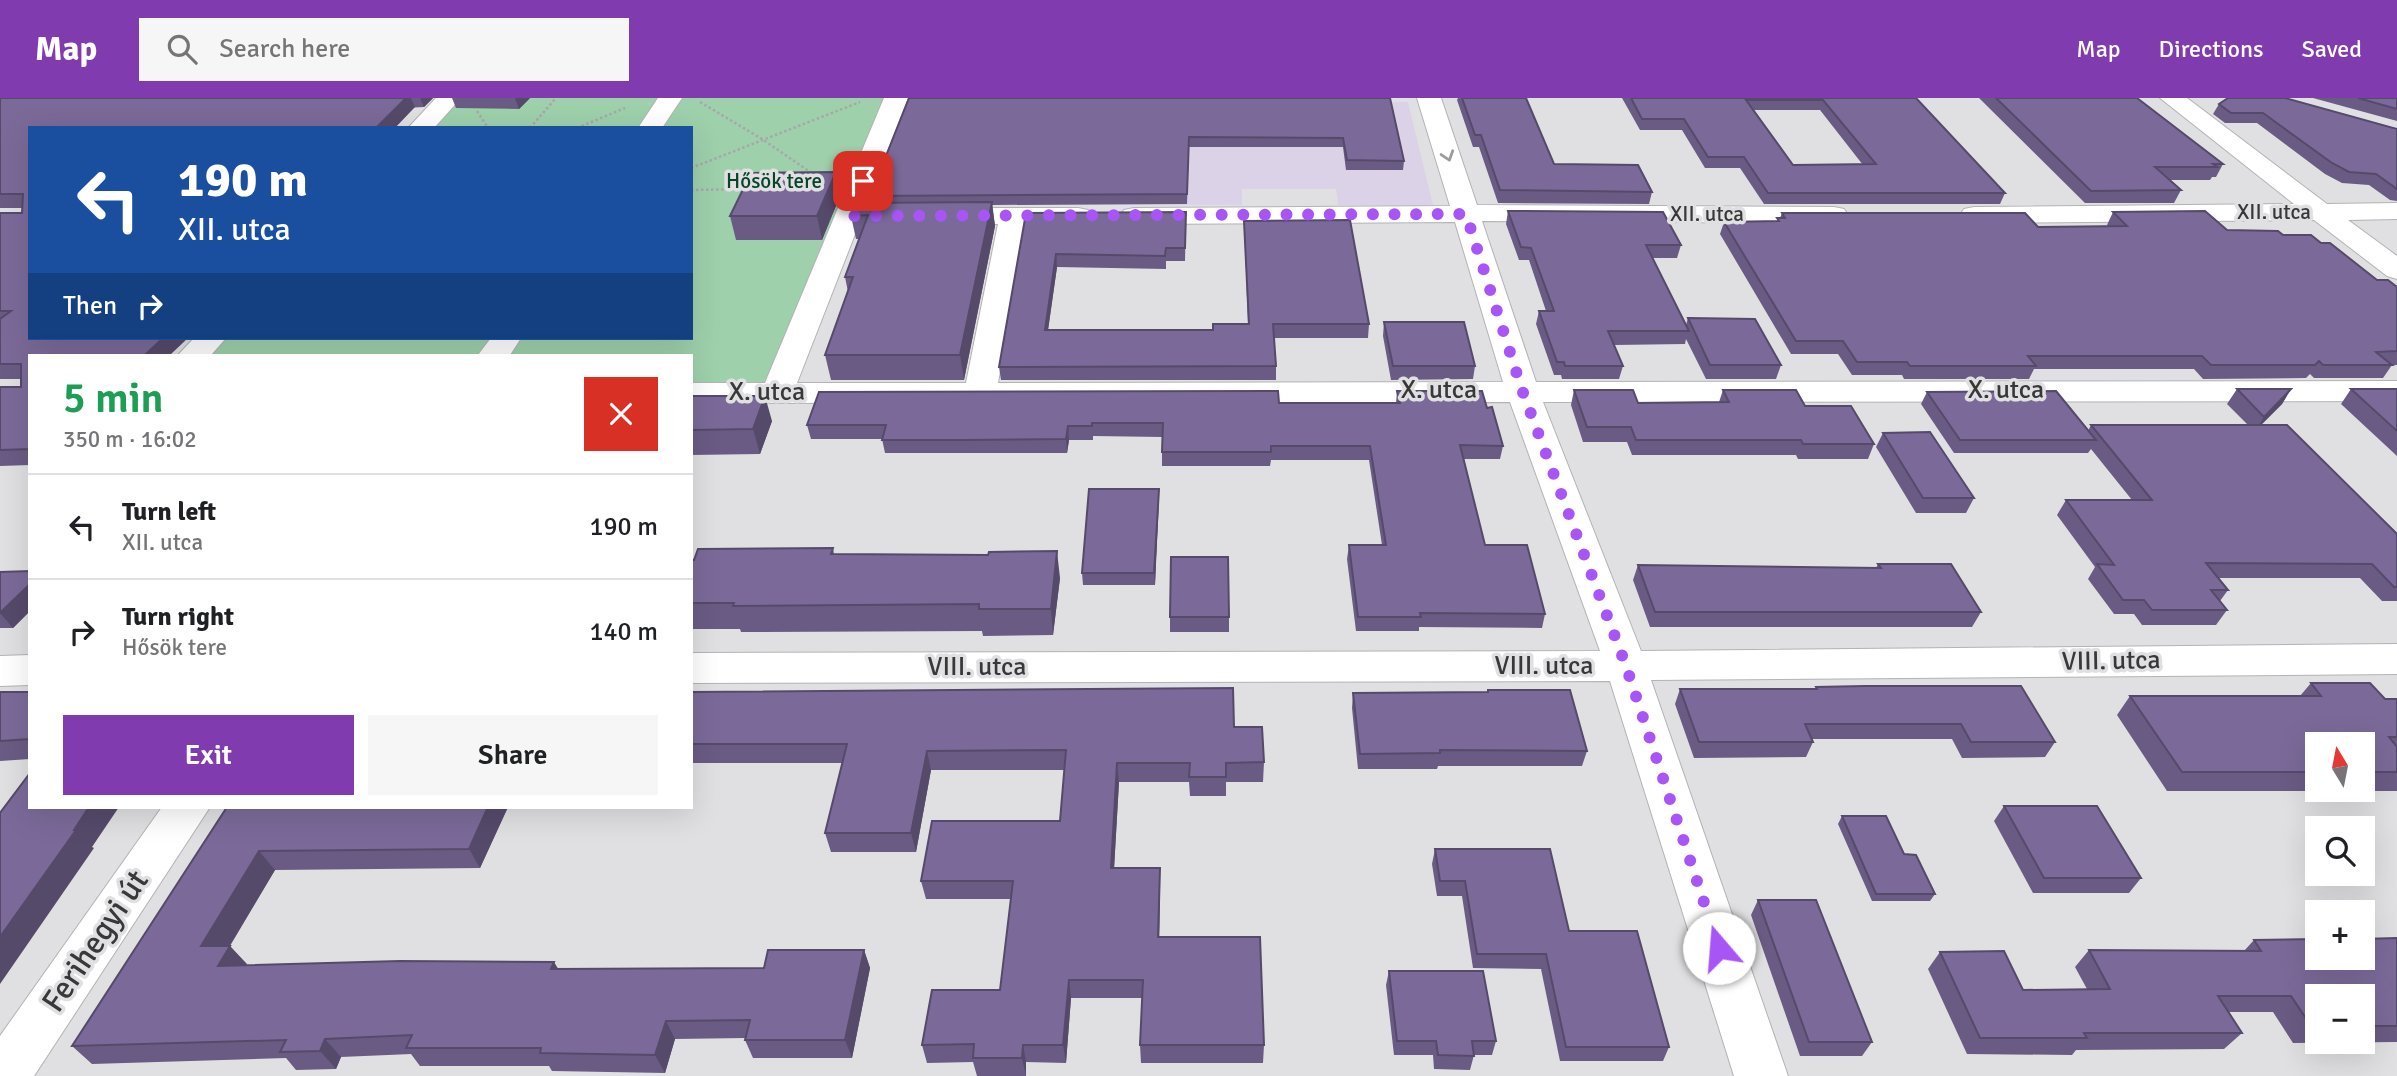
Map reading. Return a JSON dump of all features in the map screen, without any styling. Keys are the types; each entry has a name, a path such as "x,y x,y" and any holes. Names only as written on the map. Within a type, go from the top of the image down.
{"street":[{"path":"422,126 449,98"},
{"path":"651,126 670,98"},
{"path":"777,393 896,98"},
{"path":"1429,98 1522,390 1626,666 1761,1076"},
{"path":"2172,98 2397,270"},
{"name":"XII. utca","path":"852,209 1013,217 1865,215"},
{"name":"XII. utca","path":"1948,215 2397,211"},
{"path":"981,390 1013,217"},
{"path":"195,354 209,340"},
{"name":"X. utca","path":"693,393 981,390 2397,391"},
{"name":"VIII. utca","path":"693,668 1626,666 2397,659"},
{"path":"0,671 28,670"},
{"name":"Ferihegyi út","path":"3,1076 186,809"}],"path":[{"path":"532,126 556,98"},
{"path":"693,167 871,98"},
{"path":"697,100 762,139 852,209"},
{"path":"583,126 626,108"},
{"path":"693,190 755,188"}],"shaded area":[{"path":"908,98 1408,102 1433,205 1338,205 1336,189 1242,189 1242,205 866,203"}],"green space":[{"name":"Hősök tere","path":"449,98 896,98 777,393 693,393 693,354 195,354 209,340 693,340 693,126 422,126"}],"building":[{"path":"0,98 406,98 378,126 28,126 28,340 161,340 146,354 28,354 28,449 0,450 0,387 21,387 21,364 0,364 0,319 11,311 0,311 0,213 22,213 23,194 0,194"},
{"path":"909,98 1390,98 1404,161 1347,160 1343,138 1189,137 1187,194 867,196 871,186 874,186"},
{"path":"1462,98 1526,98 1554,164 1638,165 1652,192 1500,190 1481,135 1475,135"},
{"path":"1631,98 1916,98 2005,193 1768,193 1744,157 1708,157 1684,119 1642,119","holes":["1746,100 1823,100 1876,164 1793,165"]},
{"path":"1996,98 2137,98 2223,164 2213,164 2217,167 2155,167 2181,190 2091,191"},
{"path":"2228,98 2285,98 2397,129 2397,189 2376,174 2349,172 2332,163 2263,113 2231,113 2219,104"},
{"path":"2358,98 2397,98 2397,109"},
{"path":"836,172 817,216 730,216 751,173"},
{"path":"992,202 960,355 825,355 853,277 845,277 868,215 851,216 856,203"},
{"path":"1508,211 1663,212 1681,245 1646,245 1689,331 1608,331 1623,366 1565,366 1564,362 1557,362 1539,311 1554,311 1531,248 1521,247"},
{"path":"2205,211 2227,230 2311,235 2321,243 2330,243 2377,280 2388,280 2397,287 2397,351 2376,352 2392,365 2323,365 2319,361 2315,365 2211,365 2202,356 2028,356 2036,366 1910,366 1907,362 1857,362 1843,341 1796,341 1724,222 1779,221 1777,218 1785,218 1782,213 2025,213 2038,227 2127,226 2113,212"},
{"path":"1186,212 1185,248 1166,248 1165,256 1056,254 1045,330 1213,330 1213,324 1249,324 1244,221 1350,220 1369,324 1273,324 1276,366 999,367 1026,213"},
{"path":"1688,318 1755,319 1781,365 1710,365"},
{"path":"1384,322 1464,322 1475,366 1393,366"},
{"path":"2237,389 2291,389 2264,417"},
{"path":"2351,389 2397,389 2397,431"},
{"path":"1574,390 1633,390 1638,403 1729,402 1723,390 1796,390 1805,406 1851,406 1874,444 1803,444 1801,440 1636,440 1631,427 1587,427"},
{"path":"1278,391 1279,403 1400,403 1397,391 1482,391 1487,408 1492,407 1503,446 1460,445 1485,545 1527,545 1545,614 1420,613 1421,617 1358,617 1349,545 1386,545 1370,446 1271,446 1271,452 1162,452 1163,423 1092,423 1092,426 1068,426 1066,439 966,440 882,440 886,425 807,425 819,392"},
{"path":"2056,391 2096,440 1960,440 1927,392"},
{"path":"693,396 765,396 753,429 693,430"},
{"path":"2091,425 2287,425 2397,534 2397,587 2372,564 2206,563 2228,590 2211,590 2227,610 2152,610 2144,600 2123,600 2097,564 2114,565 2066,500 2152,500"},
{"path":"1930,432 1974,498 1923,498 1883,433"},
{"path":"1089,489 1159,489 1154,573 1082,573"},
{"path":"833,548 831,554 988,555 989,552 1057,551 1051,609 979,609 979,604 733,606 734,603 693,603 693,560 698,549"},
{"path":"1171,557 1228,557 1229,617 1170,617"},
{"path":"1878,564 1951,564 1981,612 1655,612 1638,565 1881,568"},
{"path":"28,571 28,586 0,613 0,572"},
{"path":"2311,683 2370,683 2385,699 2397,699 2397,737 2389,737 2397,747 2397,772 2375,772 2375,732 2305,732 2305,772 2182,772 2130,696 2321,696"},
{"path":"1865,686 2021,686 2055,742 1971,742 1961,724 1805,724 1813,742 1699,742 1680,689 1817,689 1816,687"},
{"path":"1233,688 1234,727 1262,727 1264,762 1226,763 1226,777 1189,777 1190,763 1117,763 1111,868 1160,868 1158,937 1260,937 1264,1045 1140,1045 1143,980 1069,980 1063,1045 1023,1045 1022,1058 973,1058 974,1044 922,1045 932,990 1000,990 1013,881 921,881 932,821 1060,821 1066,750 927,751 911,833 825,833 847,744 693,744 693,692"},
{"path":"1570,690 1587,751 1440,750 1440,753 1360,754 1353,693"},
{"path":"0,692 28,692 28,739 0,741"},
{"path":"28,776 28,809 88,809 76,830 0,937 0,813"},
{"path":"2004,806 2097,806 2141,878 2044,878"},
{"path":"226,809 487,809 469,849 259,851 201,946 230,946 218,966 400,961 554,962 551,969 764,968 768,950 864,950 845,1040 745,1040 750,1020 666,1021 655,1055 540,1053 541,1048 406,1048 412,1035 325,1039 320,1051 280,1052 286,1040 72,1046"},
{"path":"1842,816 1886,816 1904,854 1916,855 1935,894 1876,894"},
{"path":"1435,849 1550,849 1569,931 1637,931 1669,1047 1566,1047 1546,954 1477,954 1465,881 1440,881"},
{"path":"1758,900 1816,900 1872,1042 1809,1042"},
{"path":"2397,938 2397,1026 2375,1026 2375,984 2305,984 2305,1017 2291,996 2218,996 2242,1033 2084,1033 2087,1038 1980,1038 1940,952 2004,951 2023,990 2110,989 2089,950 2261,951 2254,940 2305,939 2305,970 2375,970 2375,939"},
{"path":"1389,971 1483,971 1496,1041 1472,1041 1474,1056 1438,1055 1436,1041 1397,1041"}],"route":[{"path":"863,181 849,216 1466,214 1522,390 1626,666 1719,948"}]}
